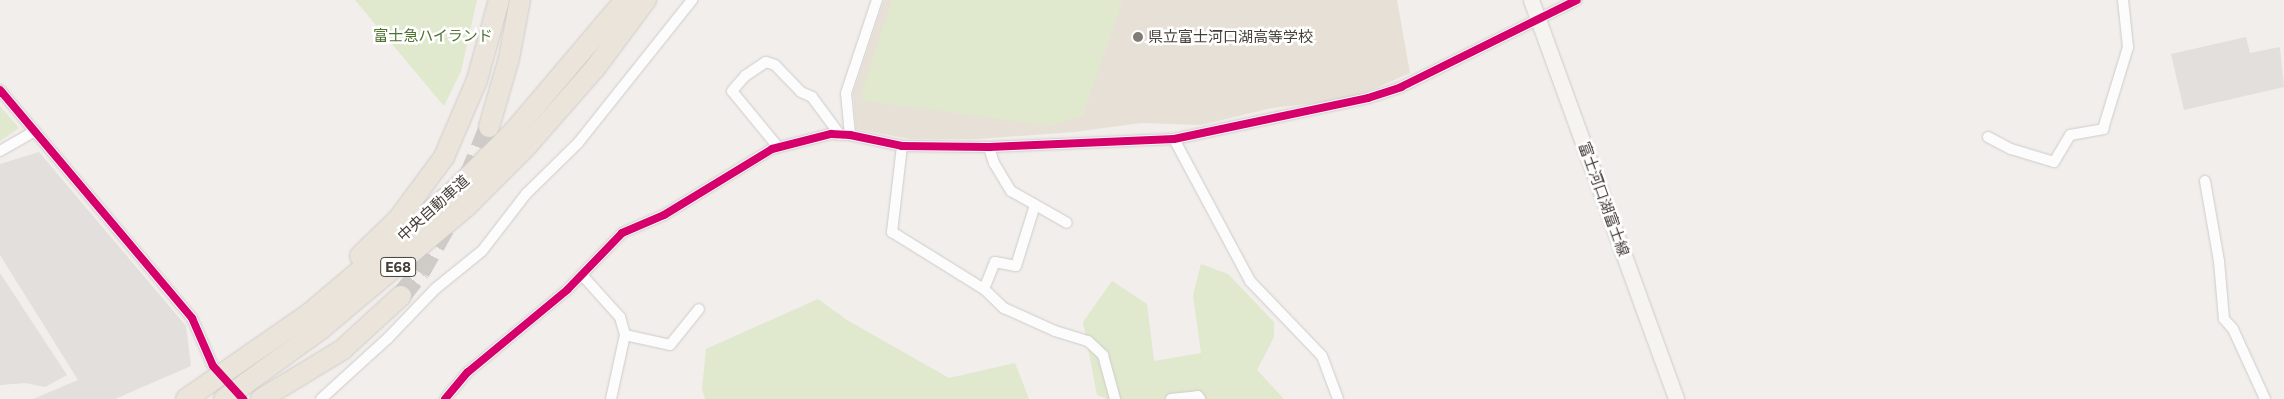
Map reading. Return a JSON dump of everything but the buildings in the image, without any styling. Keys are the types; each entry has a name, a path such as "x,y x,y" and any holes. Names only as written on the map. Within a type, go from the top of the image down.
{"highway":[{"path":"193,395 370,247 425,186 462,121 487,50 499,0"},
{"path":"489,127 509,58 520,0"},
{"name":"中央自動車道","path":"193,395 310,312 454,190 514,131 625,0"},
{"name":"中央自動車道","path":"224,399 328,324 467,206 526,147 583,82 646,0"},
{"path":"261,399 342,350 401,296"}],"main road":[{"name":"富士河口湖富士線","path":"1531,0 1676,399"}],"street":[{"path":"321,399 388,338 435,289 482,251 526,194 578,144 692,0"},
{"path":"845,135 846,93 876,0"},
{"path":"445,399 468,372 582,275 622,233 664,215 778,147 845,135 902,146 989,147 1174,139 1368,98 1437,70 1537,17 1576,0"},
{"path":"1988,137 2011,149 2054,162 2070,135 2102,129 2128,47 2124,0"},
{"path":"778,147 732,91 745,76 766,62 775,65 801,92 812,98 845,135"},
{"path":"0,90 192,318 213,366"},
{"path":"0,151 35,131"},
{"path":"1174,139 1250,281 1322,356 1338,399"},
{"path":"902,146 892,232 984,289 1004,308 1055,331 1088,341 1103,355 1115,399"},
{"path":"989,147 994,163 1011,191 1068,224"},
{"path":"2205,181 2219,261 2224,319 2233,329 2265,399"},
{"path":"984,289 995,262 1016,266 1035,205"},
{"path":"582,275 620,317 625,334 613,398"},
{"path":"625,334 670,345 699,309"},
{"path":"1171,399 1198,396 1200,399"}],"shaded area":[{"name":"県立富士河口湖高等学校","path":"884,0 1397,0 1410,73 1351,99 1272,108 1201,125 1141,123 1074,132 978,139 910,139 856,129 853,93"},
{"path":"2246,37 2250,53 2280,47 2284,87 2184,110 2171,54"},
{"path":"39,152 186,326 191,366 115,399 33,399 78,380 0,255 0,164"},
{"path":"0,273 67,375 45,387 25,383 0,385"}],"green space":[{"name":"富士急ハイランド","path":"355,0 477,0 461,71 444,106"},
{"path":"892,0 1123,0 1083,115 1051,126 863,101 863,89"},
{"path":"0,106 19,128 0,141"},
{"path":"1201,264 1228,274 1274,322 1274,337 1257,370 1284,399 1107,399 1097,395 1083,322 1112,281 1147,304 1154,361 1201,353 1193,295"},
{"path":"818,299 847,320 949,378 1015,363 1029,399 705,399 702,389 706,349"}],"tunnel":[{"path":"469,176 489,127"},
{"path":"401,296 420,272 450,219"}],"cycle path":[{"path":"445,399 468,372 567,290 622,233 664,215 772,149 831,134 850,135 902,146 989,147 1174,139 1368,98 1401,87 1577,0"},
{"path":"0,90 192,318 213,366 243,399"}],"place":[{"name":"県立富士河口湖高等学校","path":"1138,37"}]}
